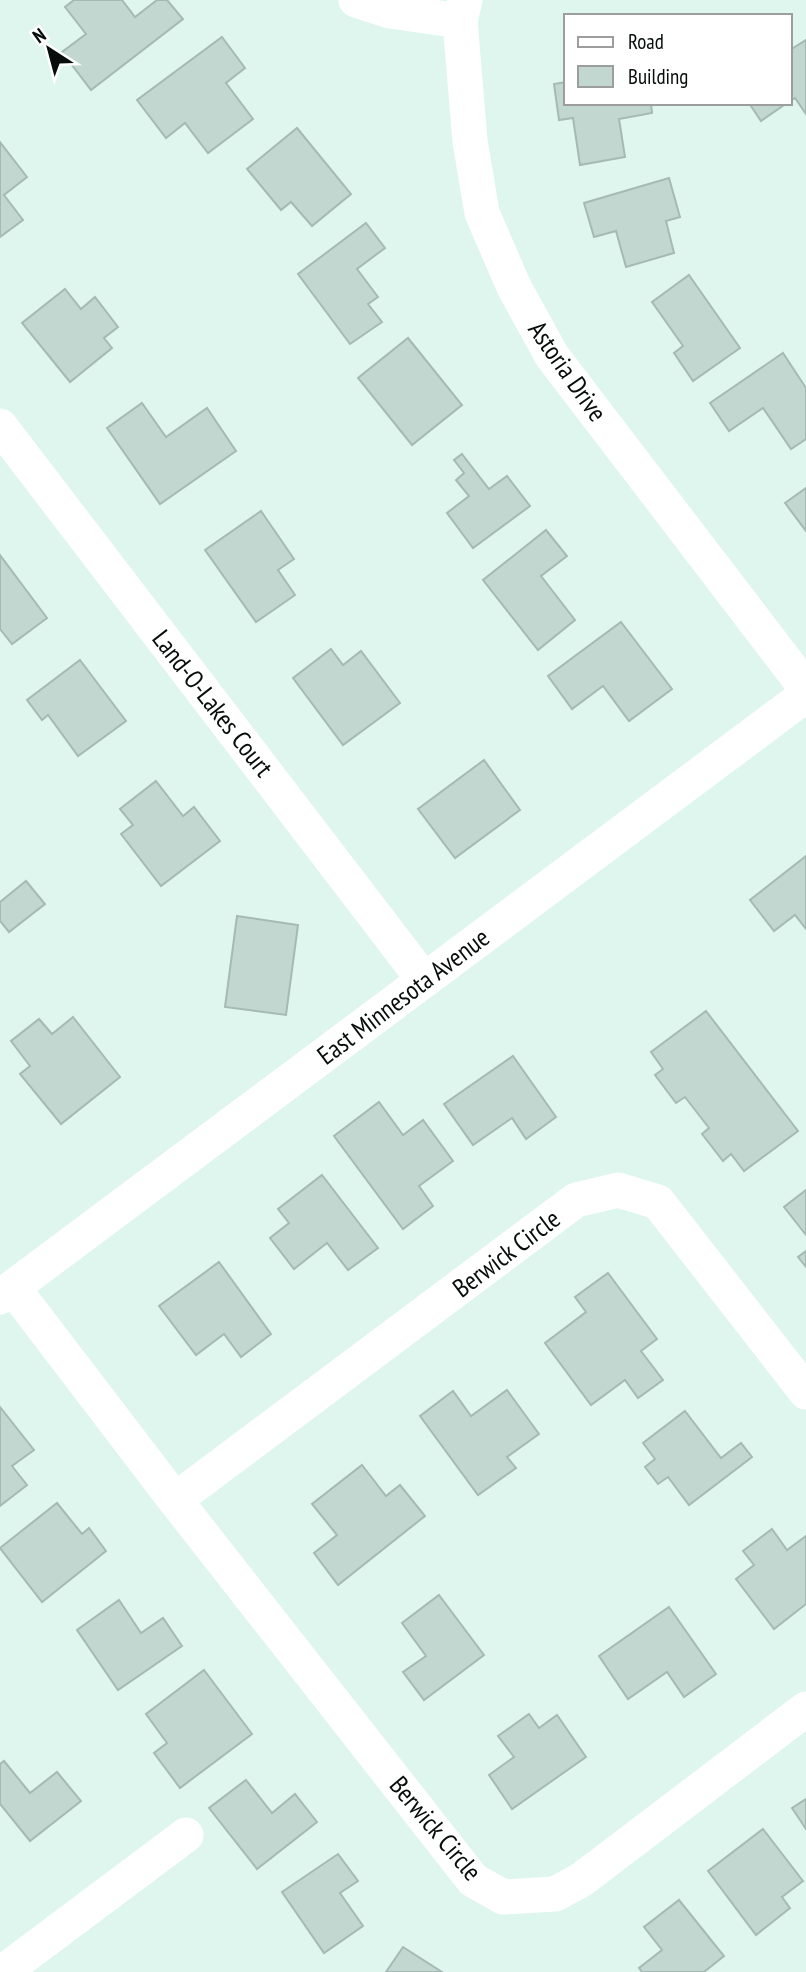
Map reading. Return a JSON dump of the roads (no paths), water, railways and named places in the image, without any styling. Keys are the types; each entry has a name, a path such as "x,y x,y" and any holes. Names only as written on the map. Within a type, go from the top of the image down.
{"street":[{"path":"356,0 390,11 462,10"},
{"name":"Astoria Drive","path":"462,10 470,141 482,213 514,287 552,356 806,688"},
{"name":"Land-O-Lakes Court","path":"0,426 424,980"},
{"name":"East Minnesota Avenue","path":"7,1292 806,695"},
{"name":"Berwick Circle","path":"175,1500 576,1200 618,1189 658,1202 806,1392"},
{"name":"Berwick Circle","path":"7,1292 175,1500 473,1880 503,1897 555,1894 581,1880 806,1709"},
{"path":"18,1968 186,1835"}]}
